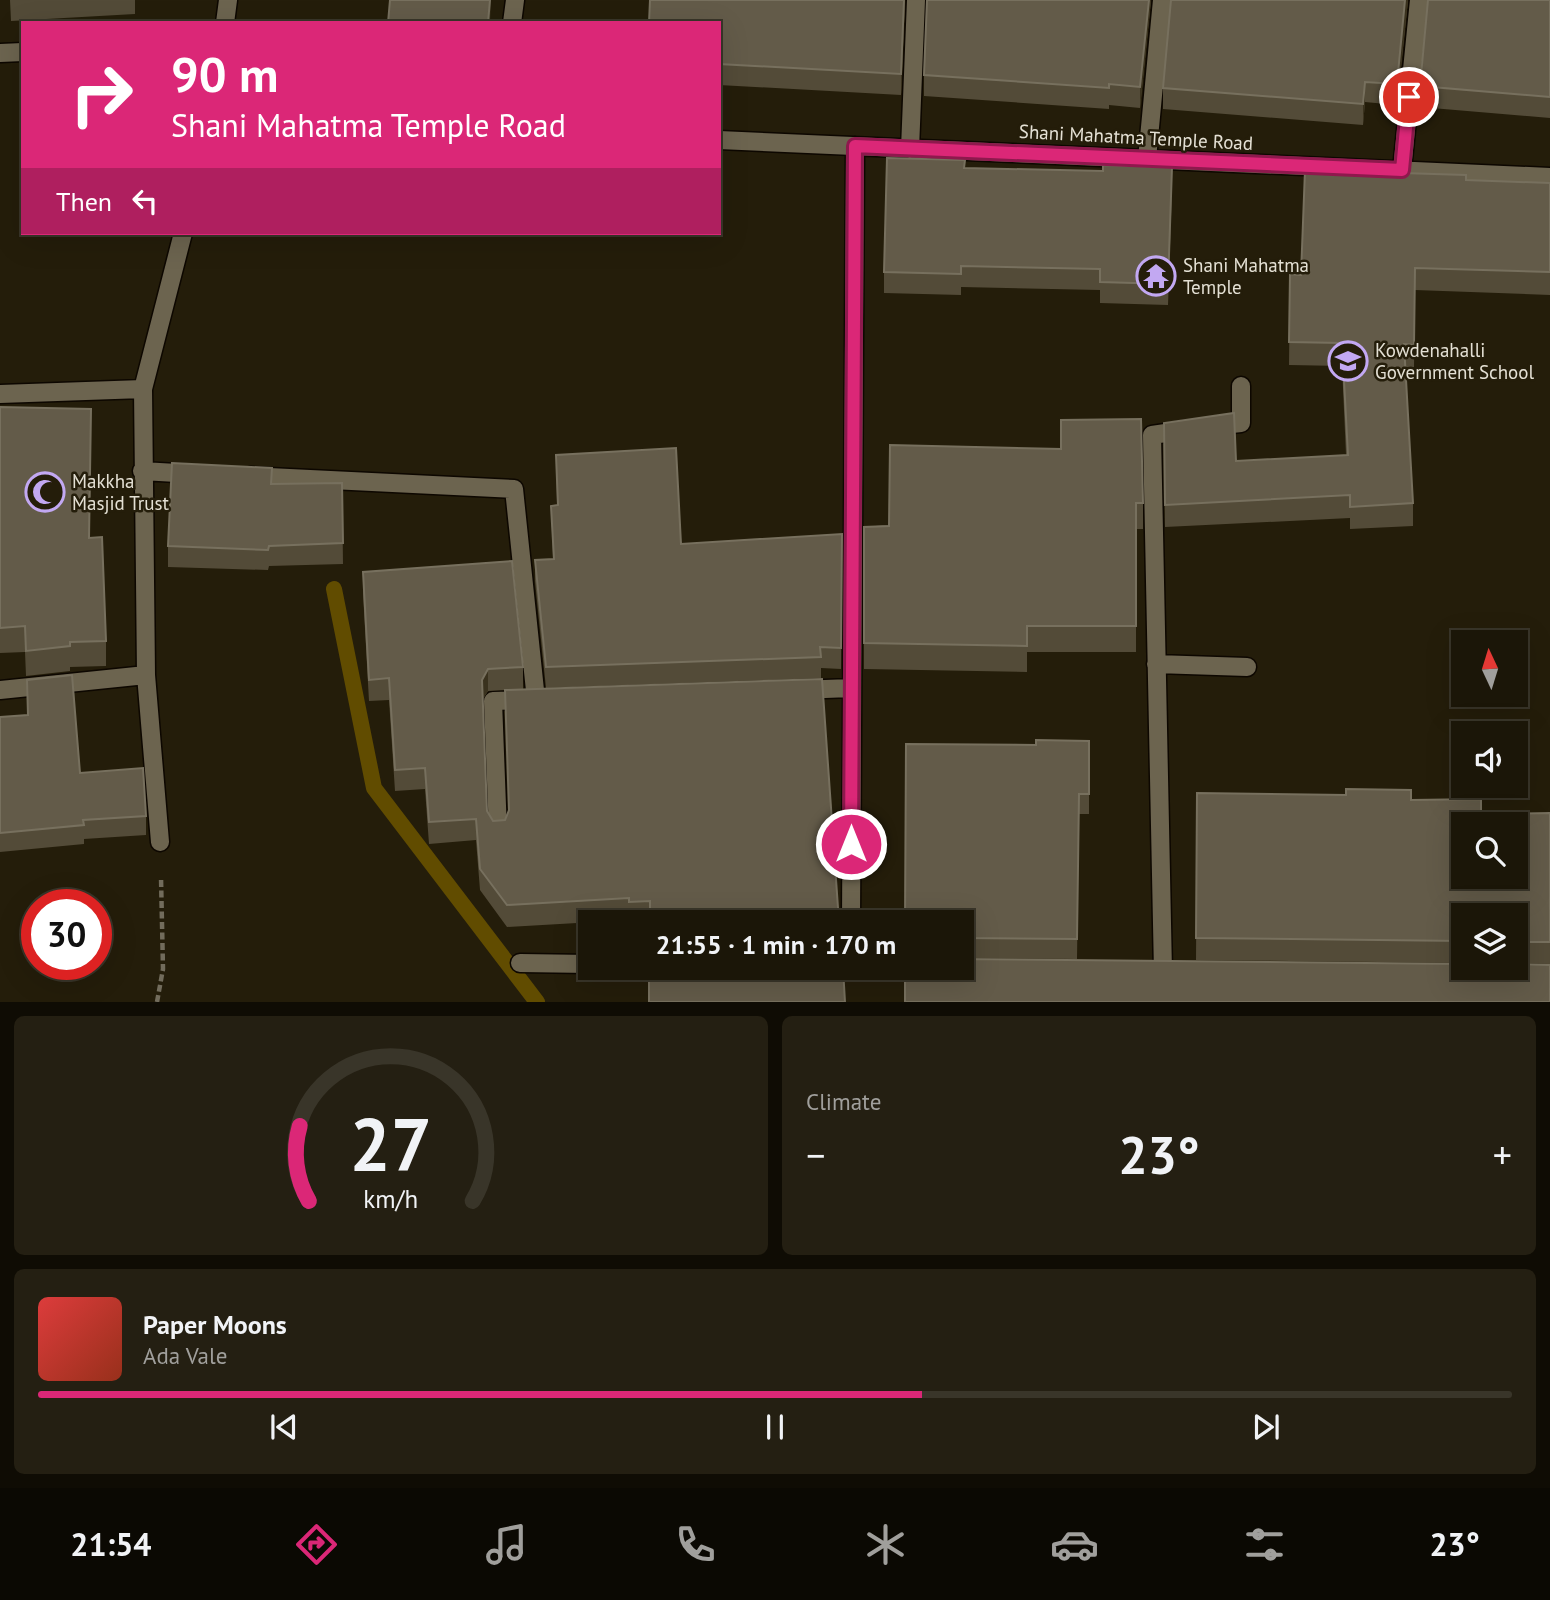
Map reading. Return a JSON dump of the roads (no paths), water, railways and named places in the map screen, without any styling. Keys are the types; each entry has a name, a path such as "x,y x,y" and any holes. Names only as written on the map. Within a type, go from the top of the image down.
{"street":[{"path":"225,21 228,0"},
{"path":"512,21 515,0"},
{"path":"910,149 916,0"},
{"path":"1147,159 1162,0"},
{"path":"1402,170 1419,0"},
{"path":"0,53 21,52"},
{"name":"Shani Mahatma Temple Road","path":"721,140 1550,177"},
{"path":"850,910 855,146"},
{"path":"160,842 146,675 143,389 182,235"},
{"path":"1163,972 1152,435 1241,423 1241,386"},
{"path":"0,394 143,389"},
{"path":"142,471 211,474"},
{"path":"238,476 514,489 543,700 493,701 498,832"},
{"path":"1156,664 1247,667"},
{"path":"0,690 146,675"},
{"path":"783,691 851,688"},
{"path":"520,963 578,964"}],"waterway":[{"path":"334,589 374,788 537,1002"}],"place":[{"name":"Shani Mahatma Temple","path":"1156,276"},
{"name":"Kowdenahalli Government School","path":"1348,361"},
{"name":"Makkha Masjid Trust","path":"45,492"}]}
